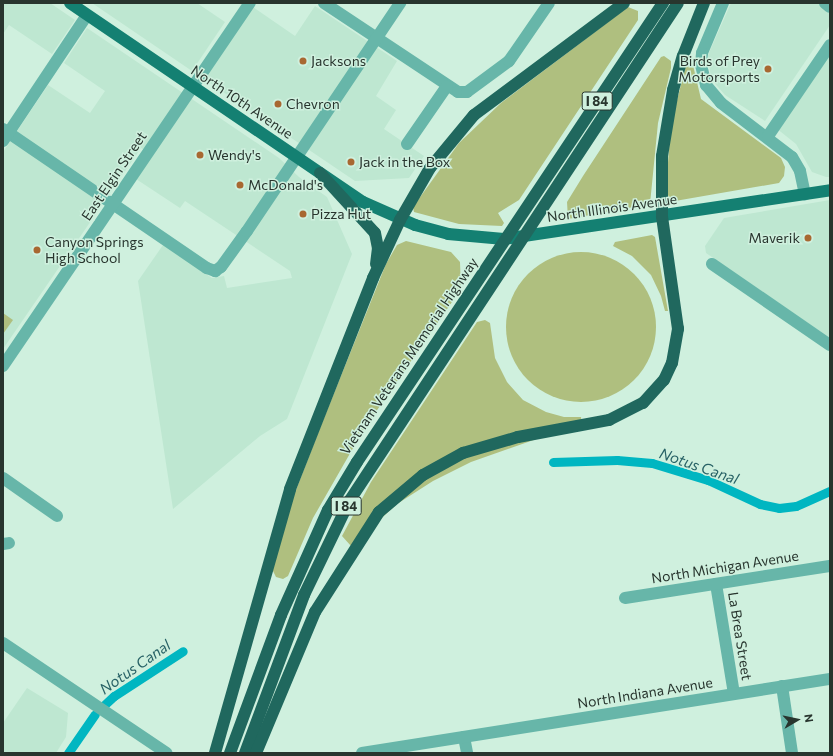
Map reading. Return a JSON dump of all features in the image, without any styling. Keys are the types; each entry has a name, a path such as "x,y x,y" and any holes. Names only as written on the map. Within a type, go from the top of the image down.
{"highway":[{"path":"215,753 290,489 373,278 400,220 430,168 474,115 624,3"},
{"name":"Vietnam Veterans Memorial Highway","path":"230,753 281,615 328,510 357,462 663,3"},
{"name":"Vietnam Veterans Memorial Highway","path":"245,753 304,595 350,500 551,198 636,65 678,3"},
{"path":"256,753 315,612 379,512 402,491 463,453 518,437 609,420 630,411 654,392 672,363 678,329 662,216 661,186 667,120 682,56 704,3"},
{"path":"320,173 375,233 378,248 373,278"}],"main road":[{"name":"North 10th Avenue","path":"70,3 363,202 400,220"},
{"name":"North Illinois Avenue","path":"400,220 448,234 504,239 830,190"}],"street":[{"name":"East Elgin Street","path":"3,366 250,3"},
{"path":"324,3 458,92 467,92 499,71 517,51 549,3"},
{"path":"87,15 5,134 113,204 207,268 215,270 221,267 400,3"},
{"path":"723,3 702,53 702,74 712,95 768,136 792,157 800,171 805,194"},
{"path":"825,3 830,6"},
{"path":"768,136 830,45"},
{"path":"407,144 447,86"},
{"path":"712,264 830,345"},
{"path":"3,478 57,516"},
{"name":"North Michigan Avenue","path":"625,598 830,566"},
{"name":"La Brea Street","path":"716,584 734,694"},
{"path":"3,643 167,753"},
{"name":"North Indiana Avenue","path":"362,753 830,679"},
{"path":"782,686 792,753"},
{"path":"464,737 467,753"}],"shaded area":[{"path":"3,3 50,3 75,20 52,54 9,25 3,34"},
{"path":"92,3 197,3 225,22 192,71"},
{"path":"731,3 818,3 830,11 830,25 765,121 725,95 711,79 708,55"},
{"path":"315,6 397,61 376,96 396,110 384,129 424,156 409,178 355,181 204,79 253,7 295,36"},
{"path":"87,28 279,158 299,177 327,197 352,254 287,419 260,436 173,509 138,281 163,245 212,278 224,276 227,288 292,278 290,271 185,201 180,208 136,179 152,155 141,148 3,349 3,152 48,85 90,113 105,91 64,63"},
{"path":"830,52 830,177 826,177 812,172 796,144 776,128"},
{"path":"830,200 830,338 706,253 705,246 724,218"},
{"path":"27,688 68,713 66,737 56,753 3,753 3,723"}],"green space":[{"path":"628,7 638,11 638,20 519,200 498,213 504,223 502,226 459,224 414,212 413,207 459,143 501,103"},
{"path":"664,56 671,61 671,68 658,123 650,204 568,219 567,202 661,57"},
{"path":"687,61 692,61 701,99 781,158 785,167 784,176 779,183 675,201 669,198 666,188 671,124"},
{"path":"652,235 655,237 668,311 665,311 661,296 651,275 632,256 613,246 615,242"},
{"path":"406,241 451,252 460,262 461,289 364,429 313,518 288,576 283,579 276,577 272,569 291,503 318,433 386,264 397,245"},
{"path":"581,252 610,258 634,274 650,298 656,327 650,356 634,380 610,396 581,402 552,396 528,380 512,356 506,327 512,298 528,274 552,258"},
{"path":"3,313 13,320 3,334"},
{"path":"485,320 490,323 495,358 507,382 523,400 546,412 564,417 581,417 582,423 471,462 433,481 397,504 351,546 342,536 371,482 477,322"}],"waterway":[{"name":"Notus Canal","path":"553,462 617,460 652,463 708,480 760,504 779,508 796,506 830,491"},
{"name":"Notus Canal","path":"102,707 114,696 183,651"},
{"name":"Notus Canal","path":"68,753 95,714"}],"place":[{"name":"Jacksons","path":"303,61"},
{"name":"Birds of Prey Motorsports","path":"768,69"},
{"name":"Chevron","path":"278,104"},
{"name":"Wendy's","path":"200,155"},
{"name":"Jack in the Box","path":"351,162"},
{"name":"McDonald's","path":"240,185"},
{"name":"Pizza Hut","path":"303,214"},
{"name":"Maverik","path":"808,238"},
{"name":"Canyon Springs High School","path":"37,250"}]}
